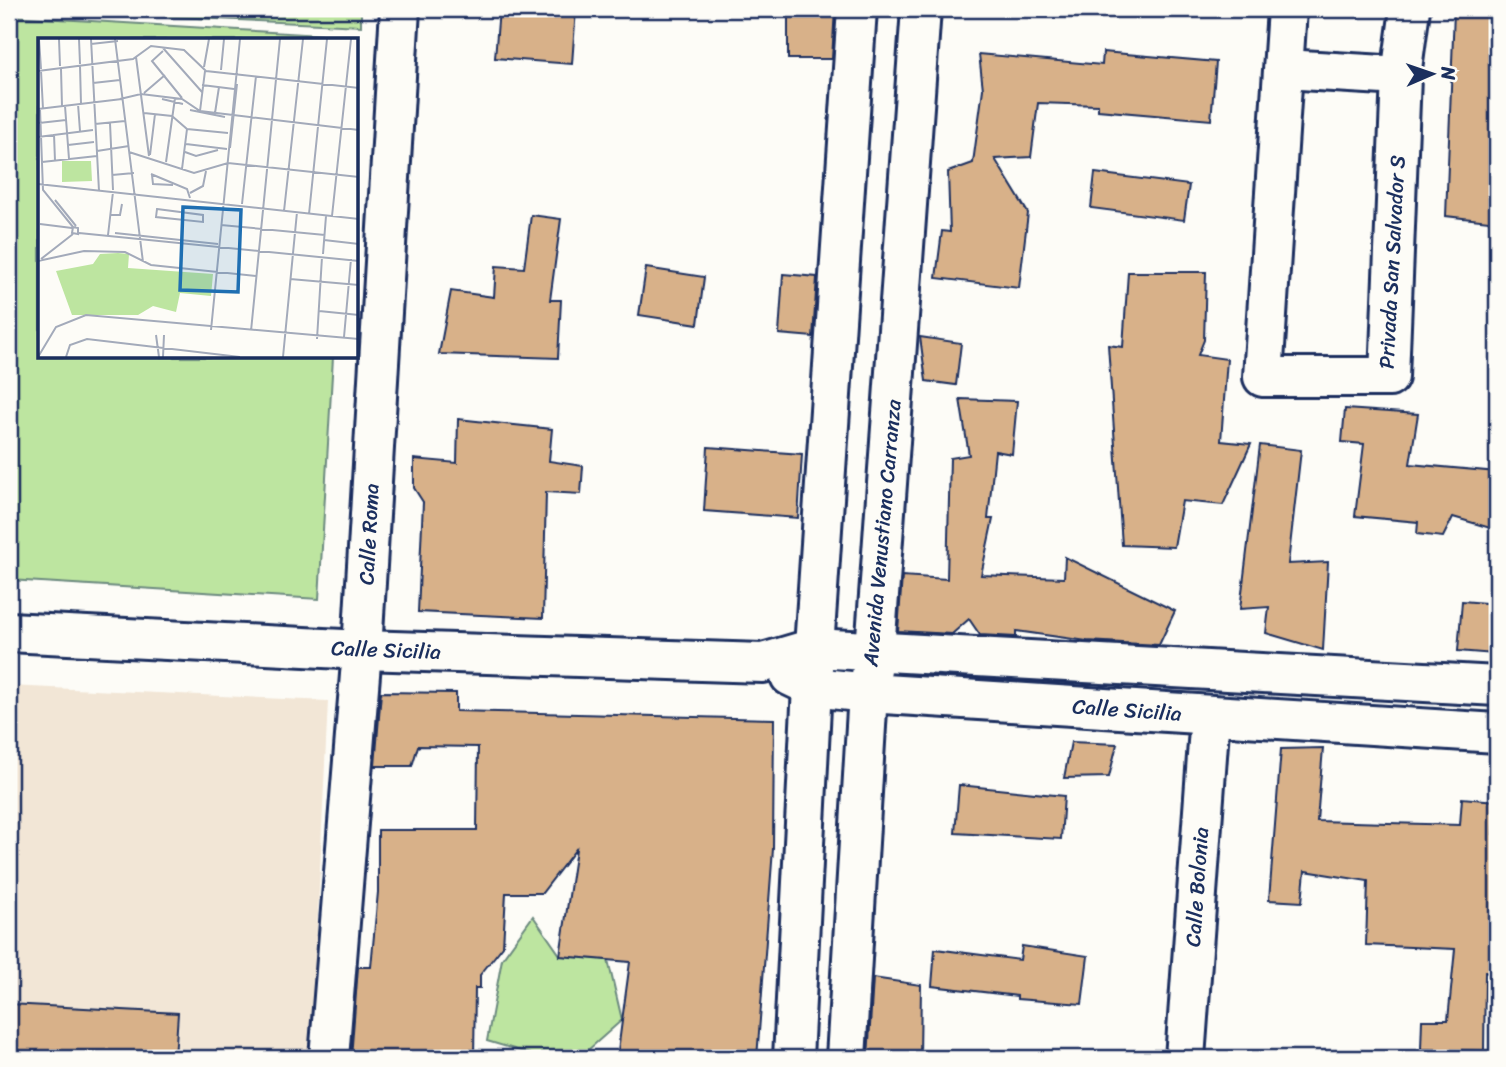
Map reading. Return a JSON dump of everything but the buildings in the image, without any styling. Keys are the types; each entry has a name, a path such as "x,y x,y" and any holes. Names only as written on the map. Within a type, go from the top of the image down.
{"street":[{"name":"Calle Roma","path":"329,1058 362,650 400,9"},
{"path":"793,1058 814,648 857,9"},
{"name":"Avenida Venustiano Carranza","path":"846,1058 868,693 875,651 921,9"},
{"path":"1287,9 1284,69 1401,76"},
{"name":"Privada San Salvador S","path":"1284,69 1263,377 1389,377 1401,76 1410,9"},
{"name":"Calle Sicilia","path":"9,632 362,650 763,663 814,648 1497,686"},
{"name":"Calle Sicilia","path":"763,663 813,687 868,693 1497,733"},
{"name":"Calle Bolonia","path":"1185,1058 1210,715"}],"shaded area":[{"path":"9,686 328,701 311,1058 9,1058"}],"green space":[{"path":"9,9 361,9 361,26"},
{"path":"9,16 352,37 38,38 38,359 333,359 319,599 9,580"},
{"path":"533,916 560,955 608,960 622,1020 579,1058 544,1058 487,1041 502,959"}]}
